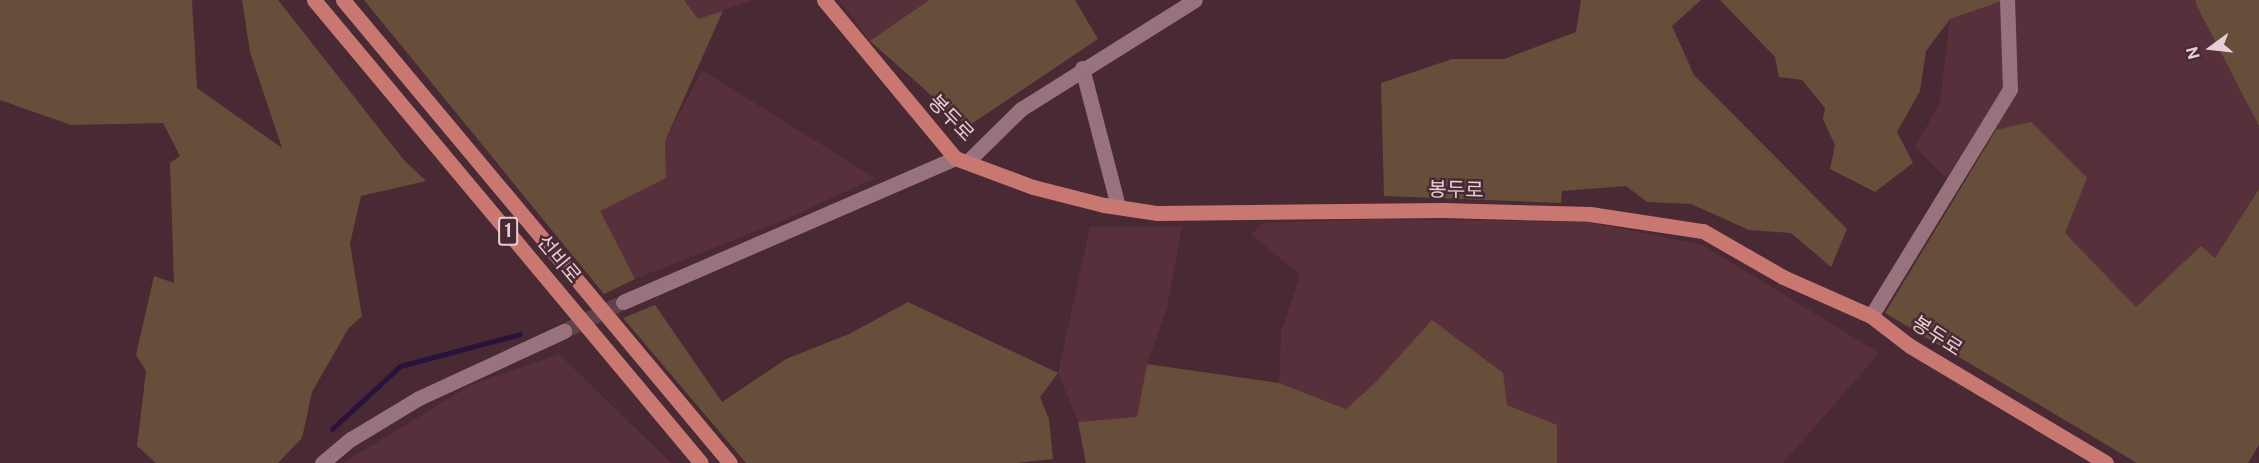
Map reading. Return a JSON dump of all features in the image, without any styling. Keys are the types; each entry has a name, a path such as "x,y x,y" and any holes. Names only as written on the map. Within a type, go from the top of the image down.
{"main road":[{"name":"선비로","path":"314,0 701,463"},
{"name":"선비로","path":"343,0 730,463"},
{"name":"봉두로","path":"824,0 962,160 1033,187 1157,213 1442,210 1606,216 1703,231 1783,277 1871,316 1910,346 2106,463"}],"street":[{"path":"623,302 962,160 1021,109 1170,6 1196,0"},
{"path":"1871,316 2010,89 2007,0"},
{"path":"1082,68 1118,206"},
{"path":"322,463 351,439 419,398 564,331"}],"shaded area":[{"path":"0,0 192,0 197,88 282,148 250,52 242,0 278,0 404,160 426,181 361,196 350,244 362,316 348,329 312,392 302,438 278,463 156,463 137,446 146,371 136,355 154,276 174,283 170,163 180,156 163,123 71,125 0,100"},
{"path":"364,0 684,0 698,19 723,11 665,141 666,178 600,211 635,279 604,294"},
{"path":"684,0 754,0 698,19"},
{"path":"839,0 929,0 870,41"},
{"path":"929,0 1075,0 1098,39 967,127 870,41"},
{"path":"1581,0 1701,0 1672,26 1694,75 1847,229 1831,267 1791,233 1749,230 1691,204 1647,202 1626,186 1562,191 1561,203 1384,196 1381,83 1452,59 1504,59 1576,32"},
{"path":"1720,0 2005,0 1950,19 1926,51 1920,91 1897,132 1913,163 1875,192 1830,169 1835,145 1823,119 1825,108 1802,80 1779,77 1775,57"},
{"path":"2005,0 2195,0 2259,126 2259,189 2215,258 2201,246 2136,307 2064,233 2087,178 1996,130 1957,188 1915,147 1940,103 1950,19"},
{"path":"2195,0 2259,0 2259,126 2198,8"},
{"path":"702,70 875,178 782,221 635,279 599,211 666,178 665,141"},
{"path":"2031,122 2087,178 2065,233 2136,307 2201,246 2215,258 2259,189 2259,445 2248,463 2137,463 1885,313 1996,130"},
{"path":"1382,219 1588,222 1703,245 1879,353 1783,463 1557,463 1557,425 1507,405 1376,382 1346,409 1279,383 1281,332 1300,275 1251,234 1263,223"},
{"path":"1090,227 1182,227 1167,308 1147,364 1138,417 1078,422 1058,373"},
{"path":"908,302 1058,373 1040,397 1049,419 1053,459 1016,463 746,463 623,318 655,305 722,402 786,359 849,334"},
{"path":"1432,320 1503,373 1507,405 1557,425 1557,463 1086,463 1078,422 1137,417 1147,364 1279,383 1346,409 1376,382"},
{"path":"559,354 671,463 343,463 471,385"}],"waterway":[{"path":"332,429 400,366 520,334"}],"tunnel":[{"path":"564,331 623,302"}]}
